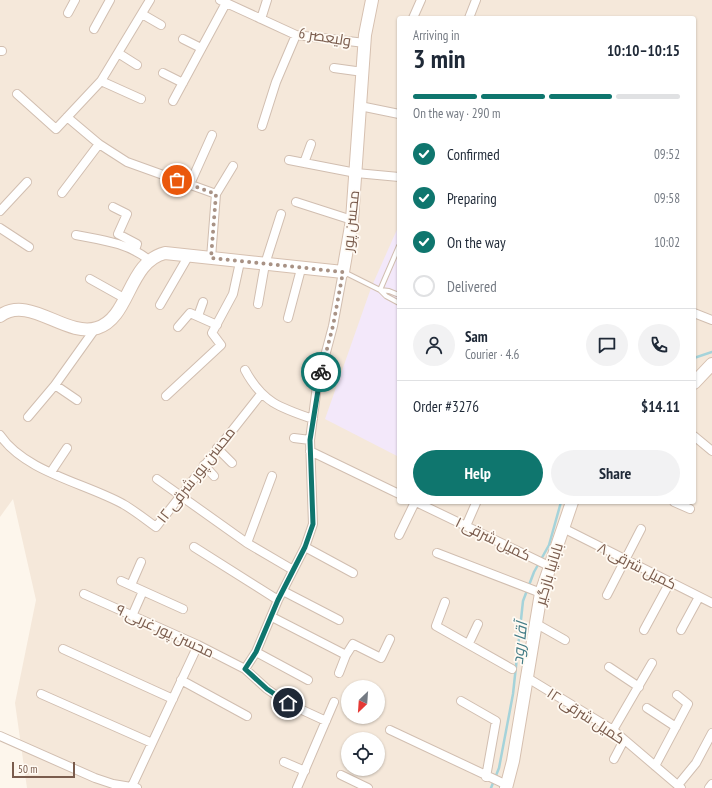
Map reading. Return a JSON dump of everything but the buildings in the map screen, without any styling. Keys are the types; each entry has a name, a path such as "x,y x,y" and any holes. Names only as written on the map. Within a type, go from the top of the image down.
{"main road":[{"name":"محسن پور","path":"149,260 165,253 301,269 343,272 352,220 366,24 372,0"},
{"path":"3,311 22,310 82,329 95,329 112,319 143,267 149,260"},
{"path":"696,381 712,364"},
{"name":"بابانیا بازگیر","path":"497,782 514,761 526,677 541,593 571,504"}],"street":[{"path":"68,13 74,0"},
{"path":"94,29 110,0"},
{"path":"17,94 56,129 101,81 150,0"},
{"path":"261,19 267,0"},
{"path":"413,16 421,0"},
{"path":"470,16 476,0"},
{"path":"173,101 201,48 223,1"},
{"name":"ولیعصر 6","path":"223,1 296,35 365,43"},
{"path":"142,14 161,26"},
{"path":"262,126 276,82 296,35"},
{"path":"183,39 201,48"},
{"path":"118,53 137,65"},
{"path":"334,68 363,72"},
{"path":"163,73 183,83"},
{"path":"101,81 141,100"},
{"path":"360,106 397,114"},
{"path":"67,117 99,144 127,162 216,194"},
{"path":"190,184 212,135"},
{"path":"62,193 99,144"},
{"path":"304,163 311,144"},
{"path":"289,160 356,173 397,177"},
{"path":"211,258 216,194 233,166"},
{"path":"0,211 27,182"},
{"path":"296,202 352,220"},
{"path":"113,207 127,214 118,234 137,244 135,250"},
{"path":"258,304 265,264 281,214"},
{"path":"0,228 29,247"},
{"path":"76,235 111,241 135,250 149,260"},
{"path":"160,305 189,255"},
{"path":"166,396 221,345 212,333 232,294 240,262"},
{"path":"288,318 301,269"},
{"path":"245,669 256,652 278,600 305,547 313,524 310,440 318,386 333,326 343,272"},
{"path":"90,279 124,298"},
{"path":"198,316 203,302"},
{"path":"178,327 190,313 217,325"},
{"path":"696,314 712,320"},
{"path":"28,417 55,385 95,329"},
{"path":"245,370 261,394 290,411 313,419"},
{"path":"55,385 77,400"},
{"name":"محسن پور شرقی ۱۲","path":"0,435 8,447 18,455 123,504 156,527 261,394"},
{"path":"294,438 310,440"},
{"path":"696,438 712,451"},
{"path":"52,472 67,448"},
{"path":"217,448 232,463"},
{"path":"310,451 397,493"},
{"path":"204,465 214,476"},
{"path":"247,543 272,476"},
{"path":"157,479 247,543 293,570"},
{"path":"399,535 414,504"},
{"name":"کمیل شرقی ۱","path":"419,504 549,566"},
{"path":"466,526 476,504"},
{"path":"678,504 690,510"},
{"name":"کمیل شرقی ۸","path":"562,528 712,603"},
{"path":"607,595 641,530"},
{"path":"194,547 278,600"},
{"path":"305,547 353,573"},
{"path":"437,552 541,593"},
{"path":"130,585 141,562"},
{"path":"121,581 182,609"},
{"path":"644,630 670,582"},
{"path":"132,616 143,591"},
{"path":"283,591 339,620"},
{"name":"محسن پور غربی ۹","path":"84,594 198,644 245,669 267,689 288,703 326,721"},
{"path":"681,630 699,597"},
{"path":"445,602 436,626 469,643 512,669"},
{"path":"272,617 346,655"},
{"path":"535,623 565,640"},
{"path":"469,643 478,624"},
{"path":"339,673 346,655 353,644 381,658 390,639"},
{"path":"0,736 95,778 113,784 135,787 152,743 198,644"},
{"path":"63,649 172,699"},
{"path":"256,652 308,680"},
{"path":"613,730 652,663"},
{"path":"609,667 639,686"},
{"name":"کمیل شرقی ۱۲","path":"526,677 613,730 655,766 675,786"},
{"path":"181,680 247,716"},
{"path":"41,694 152,743"},
{"path":"655,766 688,704 677,696"},
{"path":"390,730 497,782 496,721 461,701"},
{"path":"297,788 334,702"},
{"path":"647,708 676,727"},
{"path":"675,786 696,763 712,733"},
{"path":"614,759 624,740"},
{"path":"284,762 305,771"},
{"path":"342,776 357,786 368,788"},
{"path":"709,788 712,784"}],"lane":[{"path":"380,290 397,251"},
{"path":"343,272 380,290 386,296 397,302"},
{"path":"380,290 389,290 397,294"}],"shaded area":[{"path":"0,0 712,0 712,788 27,788 15,703 36,600 13,499 0,517"},
{"path":"397,230 397,456 325,419 371,288"}],"waterway":[{"name":"آقا رود","path":"696,357 712,352"},
{"name":"آقا رود","path":"491,788 499,768 513,694 523,601 534,572 549,545 560,504"}],"way so far":[{"path":"177,180 216,194 211,258 301,269 343,272 333,326 321,372"}],"route":[{"path":"288,703 267,689 245,669 256,652 278,600 305,547 313,524 310,440 321,372"}]}
